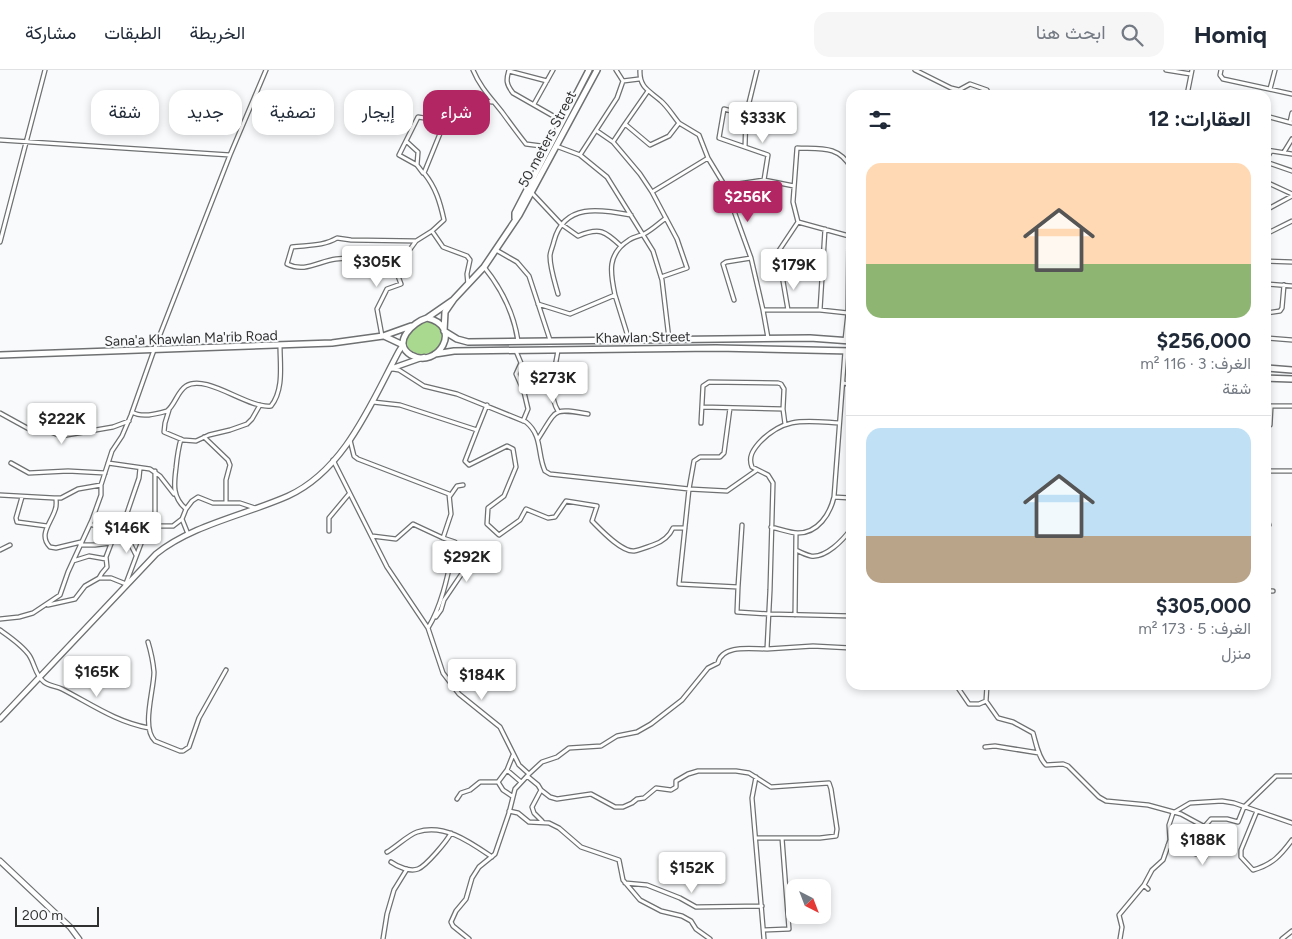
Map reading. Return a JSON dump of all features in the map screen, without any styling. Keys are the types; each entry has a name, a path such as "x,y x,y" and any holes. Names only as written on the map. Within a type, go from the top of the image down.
{"main road":[{"name":"50 meters Street","path":"515,218 515,213 590,70"},
{"name":"50 meters Street","path":"427,318 454,299 484,267 496,250 515,218 519,215 597,70"},
{"name":"50 meters Street","path":"444,331 446,312 454,299"},
{"path":"383,336 404,346 411,355 425,357 435,354 444,344 444,331 438,322 427,318 411,326 405,335 404,346"},
{"name":"Sana'a Khawlan Ma'rib Road","path":"0,355 332,343 383,336 411,326"},
{"name":"Khawlan Street","path":"444,331 457,339 468,342 768,338 810,338 846,341"},
{"path":"716,348 718,339"},
{"name":"Khawlan Street","path":"435,354 454,351 716,348 846,350"},
{"path":"1271,368 1292,370"},
{"path":"1271,378 1292,379"}],"street":[{"path":"0,242 45,70"},
{"path":"0,620 26,616 47,605 62,592 73,560 101,495 101,484 112,451 122,436 132,412 154,350 230,156 266,70"},
{"path":"473,70 477,81 492,102 526,144 549,147"},
{"path":"546,81 509,70 506,80 508,87 513,93 562,121"},
{"path":"534,104 553,70"},
{"path":"616,70 624,81"},
{"path":"640,70 639,79 648,91 662,102 679,123 699,135 708,158 725,186 751,258 768,338"},
{"path":"745,147 746,114 756,70"},
{"path":"915,70 951,88 959,90 970,84 987,90"},
{"path":"1166,70 1192,72 1187,90"},
{"path":"1221,70 1220,75 1223,79 1292,94"},
{"path":"1270,89 1275,70"},
{"path":"624,81 639,79"},
{"path":"580,155 617,98 624,81"},
{"path":"613,142 648,91"},
{"path":"746,114 724,110 719,138 768,155 764,180"},
{"path":"1271,117 1291,122 1292,113"},
{"path":"383,336 377,309 386,289 401,284 392,268 403,259 416,240 432,231 444,220 440,199 433,185 417,165 399,155 418,117 423,118"},
{"path":"625,124 650,145 669,136 679,123"},
{"path":"597,131 613,142 640,174 652,192 676,239 687,268 661,277"},
{"path":"424,173 438,135"},
{"path":"1284,152 1292,139"},
{"path":"0,140 230,156"},
{"path":"406,141 418,152 417,165"},
{"path":"556,146 580,155 607,177 653,251 661,277 669,340"},
{"path":"788,310 778,252 798,222 793,202 797,148 821,149 840,154 846,158"},
{"path":"1271,151 1292,154"},
{"path":"652,192 708,158"},
{"path":"1271,163 1292,171"},
{"path":"725,186 764,180 794,186"},
{"path":"1271,184 1292,195"},
{"path":"531,192 561,224 578,236 599,230 609,234 621,246"},
{"path":"1271,207 1292,195"},
{"path":"558,294 550,256 556,232 561,224 575,214 587,211 608,210 631,215"},
{"path":"629,340 615,295 611,276 611,264 616,250 630,238 643,234 666,218"},
{"path":"1271,232 1292,221"},
{"path":"798,222 846,235"},
{"path":"820,310 825,229"},
{"path":"432,231 443,247 467,256 470,260 467,274 468,285"},
{"path":"403,259 334,259 311,267 295,268 287,264 292,247 328,244 337,238 351,240 416,240"},
{"path":"496,250 517,262 529,276 550,340"},
{"path":"734,300 723,264 751,258"},
{"path":"1271,261 1292,262"},
{"path":"484,267 495,281 505,299 516,325 518,340"},
{"path":"1271,284 1292,286"},
{"path":"1271,312 1280,311 1282,308 1284,285"},
{"path":"538,304 570,314 615,295"},
{"path":"763,310 820,310 846,313"},
{"path":"1271,338 1292,340"},
{"path":"260,405 252,419 246,424 196,441 181,439 164,432 170,409 180,391 191,384 212,385 220,391 260,405 271,406 276,399 280,380 280,346"},
{"path":"0,719 156,554 188,534 289,496 317,478 350,440 399,351 404,346"},
{"path":"516,350 521,363 516,374 524,392 528,409 523,421"},
{"path":"558,411 552,394 559,350"},
{"path":"390,369 425,357"},
{"path":"771,527 796,533 810,531 816,527 832,508 846,363"},
{"path":"390,369 399,370 424,386 457,394 487,405 531,426 538,438 543,467 550,474 689,489 727,491 757,470"},
{"path":"701,423 703,386 709,382 781,384 784,390 783,409 785,424"},
{"path":"372,402 400,405 477,430"},
{"path":"487,405 465,461 468,465 507,446 513,449 516,467 504,496 488,508 487,524 499,535 520,520 526,509 548,518 555,518 566,501 597,506 592,521 606,535 626,550 633,551 658,544 670,536 673,528 684,528"},
{"path":"1271,422 1271,406 1292,406"},
{"path":"702,407 783,409"},
{"path":"730,408 724,453 720,457 697,458 694,461 684,528 679,584 738,587"},
{"path":"132,412 143,416 170,409"},
{"path":"538,438 558,411 564,410 588,414"},
{"path":"0,413 29,429 43,429 61,436 79,431 113,427 128,421"},
{"path":"766,648 769,614 773,483 768,475 752,467 750,462 753,450 766,435 785,424 803,421 839,423"},
{"path":"204,437 228,460 230,465 226,480 226,503"},
{"path":"176,497 174,475 181,439"},
{"path":"350,440 354,456 358,459 449,494 450,497"},
{"path":"333,460 388,568 428,628 443,673 459,694 500,727 519,765 541,790 550,797 557,799 591,794 615,807 622,807 637,799 644,798 656,788 671,790 676,787 676,781 698,771 749,773 771,786 829,783 837,829 836,836 756,838"},
{"path":"11,463 29,473 68,470 105,473"},
{"path":"108,463 155,471 186,509"},
{"path":"47,605 75,599 86,586 99,578 106,567 106,559 111,543 124,522 139,478 140,468"},
{"path":"1271,470 1292,471"},
{"path":"155,471 155,526"},
{"path":"0,495 56,498 78,488 101,484"},
{"path":"443,538 451,514 450,497 457,486 464,486"},
{"path":"329,531 329,518 349,494"},
{"path":"23,497 16,518 17,522 47,526"},
{"path":"124,522 130,525 173,526 182,519 186,509 198,497 212,504 240,503 256,509"},
{"path":"834,497 846,498"},
{"path":"56,498 55,512 45,534 45,541 50,547 56,548 81,543 95,545 111,543"},
{"path":"182,519 188,534"},
{"path":"90,524 116,533"},
{"path":"372,536 396,539 413,524 455,542 434,619"},
{"path":"130,525 131,545 136,555"},
{"path":"742,525 738,612 846,616"},
{"path":"125,586 148,526"},
{"path":"795,615 796,533"},
{"path":"796,550 810,556 822,554 834,547 846,534"},
{"path":"428,628 465,569 474,567 494,544"},
{"path":"0,550 10,545"},
{"path":"73,560 88,556 106,559"},
{"path":"99,578 111,578 125,586"},
{"path":"0,630 26,652 40,677 47,684 60,688 104,711 109,716 149,728"},
{"path":"148,642 152,654 154,672 149,707 149,728 152,739 180,751 186,750 191,742 199,718 226,670"},
{"path":"469,939 453,926 451,922 456,911 466,900 472,878 480,867 495,854 515,789 542,762 557,757 569,748 601,746 617,736 637,732 651,724 682,700 708,668 718,662 725,652 739,649 813,646 846,648"},
{"path":"959,690 969,704 979,704 986,701"},
{"path":"987,690 986,701 998,718 1013,722 1033,733 1039,753 1046,765 1063,764 1072,768 1099,797 1106,801 1148,805 1188,817 1216,832 1205,857 1168,845"},
{"path":"0,709 7,712"},
{"path":"986,747 995,746 1039,753"},
{"path":"498,782 507,770 513,754"},
{"path":"507,770 521,782"},
{"path":"756,776 752,798 764,939"},
{"path":"1204,827 1212,819 1227,819 1238,822 1244,807 1276,776 1292,776"},
{"path":"457,799 461,793 470,790 480,782 498,782"},
{"path":"498,782 503,790 512,796"},
{"path":"541,790 532,807 534,813 542,822"},
{"path":"1120,939 1122,927 1119,915 1144,884 1152,870 1163,860 1170,840 1169,825 1173,813 1190,803 1198,801 1222,801 1292,824"},
{"path":"509,811 518,813 529,822 542,822 559,828 581,847 619,860 621,876 640,900 661,911 682,916 691,921 696,929 710,939"},
{"path":"1257,811 1240,856 1252,870 1272,863 1292,840"},
{"path":"388,852 415,833 431,829 446,831 473,843 492,857"},
{"path":"391,862 398,866 419,869 441,848 451,833"},
{"path":"764,930 789,929 782,838"},
{"path":"0,861 70,928 79,939"},
{"path":"383,939 387,914 394,890 407,868"},
{"path":"625,883 646,885 680,898 696,907 762,906"},
{"path":"1144,884 1148,888"},
{"path":"1282,939 1292,931"}],"green space":[{"path":"424,321 435,323 440,329 442,337 440,347 428,353 420,354 408,348 406,339 414,327"}]}
